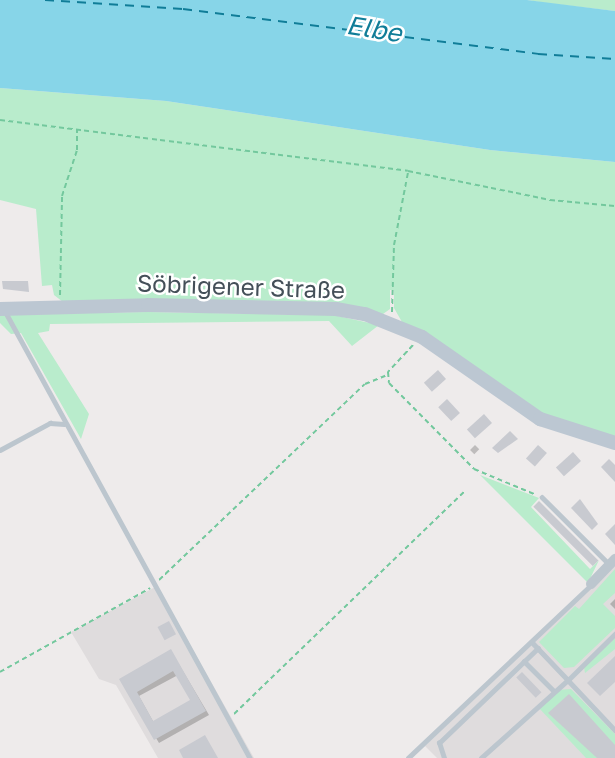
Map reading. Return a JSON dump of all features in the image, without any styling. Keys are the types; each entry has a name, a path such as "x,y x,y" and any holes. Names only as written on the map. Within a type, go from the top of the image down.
{"street":[{"name":"Söbrigener Straße","path":"2,309 58,306 336,309 395,323 540,419 615,443"},
{"path":"591,584 612,562"}],"lane":[{"path":"2,309 250,758"},
{"path":"0,450 50,423 65,424"},
{"path":"542,497 612,562"},
{"path":"408,758 591,584"},
{"path":"481,758 615,634"},
{"path":"532,642 615,730"},
{"path":"444,758 439,743 538,648"},
{"path":"524,661 553,690"}],"path":[{"path":"0,120 408,171 550,200 615,206"},
{"path":"58,306 63,276 61,196 77,150 77,128"},
{"path":"395,323 394,245 408,171"},
{"path":"0,673 153,586 365,384 385,376 418,341"},
{"path":"385,376 474,469 542,497"},
{"path":"228,719 465,491"}],"shaded area":[{"path":"615,565 615,758 437,758 425,746"},
{"path":"157,586 254,758 158,758 116,685 99,679 71,632"}],"green space":[{"path":"527,0 615,0 615,11 546,3"},
{"path":"0,88 166,101 490,150 615,162 615,439 543,415 402,322 394,308 394,290 390,290 390,309 383,314 63,302 54,295 52,285 42,286 36,209 0,200"},
{"path":"148,312 333,315 379,325 352,346 329,321 50,324 49,331 38,333 89,414 81,439 21,333 11,334 0,323 0,314"},
{"path":"480,475 539,498 531,507 590,569 599,560 588,583"},
{"path":"615,569 615,593 603,604 615,616 615,628 574,667 564,668 539,642 575,606 579,609"},
{"path":"615,638 615,649 585,673 584,667"},
{"path":"571,689 615,734 615,758 586,758 538,707 558,690"}],"water":[{"name":"Elbe","path":"0,0 527,0 615,11 615,162 490,150 166,101 0,88"}],"building":[{"path":"2,281 28,281 29,292 3,289"},
{"path":"438,370 446,379 432,392 424,383"},
{"path":"447,399 460,413 451,421 438,407"},
{"path":"484,414 492,423 475,438 467,429"},
{"path":"510,431 518,439 498,453 492,448"},
{"path":"538,445 547,453 535,466 526,458"},
{"path":"573,452 581,461 564,476 556,467"},
{"path":"609,459 615,465 615,482 601,467"},
{"path":"580,499 598,524 592,530 571,508"},
{"path":"539,501 598,560 593,566 533,507"},
{"path":"615,524 615,545 605,534"},
{"path":"169,621 176,634 165,640 158,627"},
{"path":"171,649 206,711 154,740 119,679","holes":["173,671 190,700 153,721 137,692"]},
{"path":"615,656 615,682 600,696 587,683"},
{"path":"522,672 541,692 536,698 516,678"},
{"path":"569,694 615,745 615,758 597,758 548,713"},
{"path":"205,735 218,758 183,758 179,750"}],"ferry route":[{"path":"45,0 183,9 538,54 615,59"}]}
